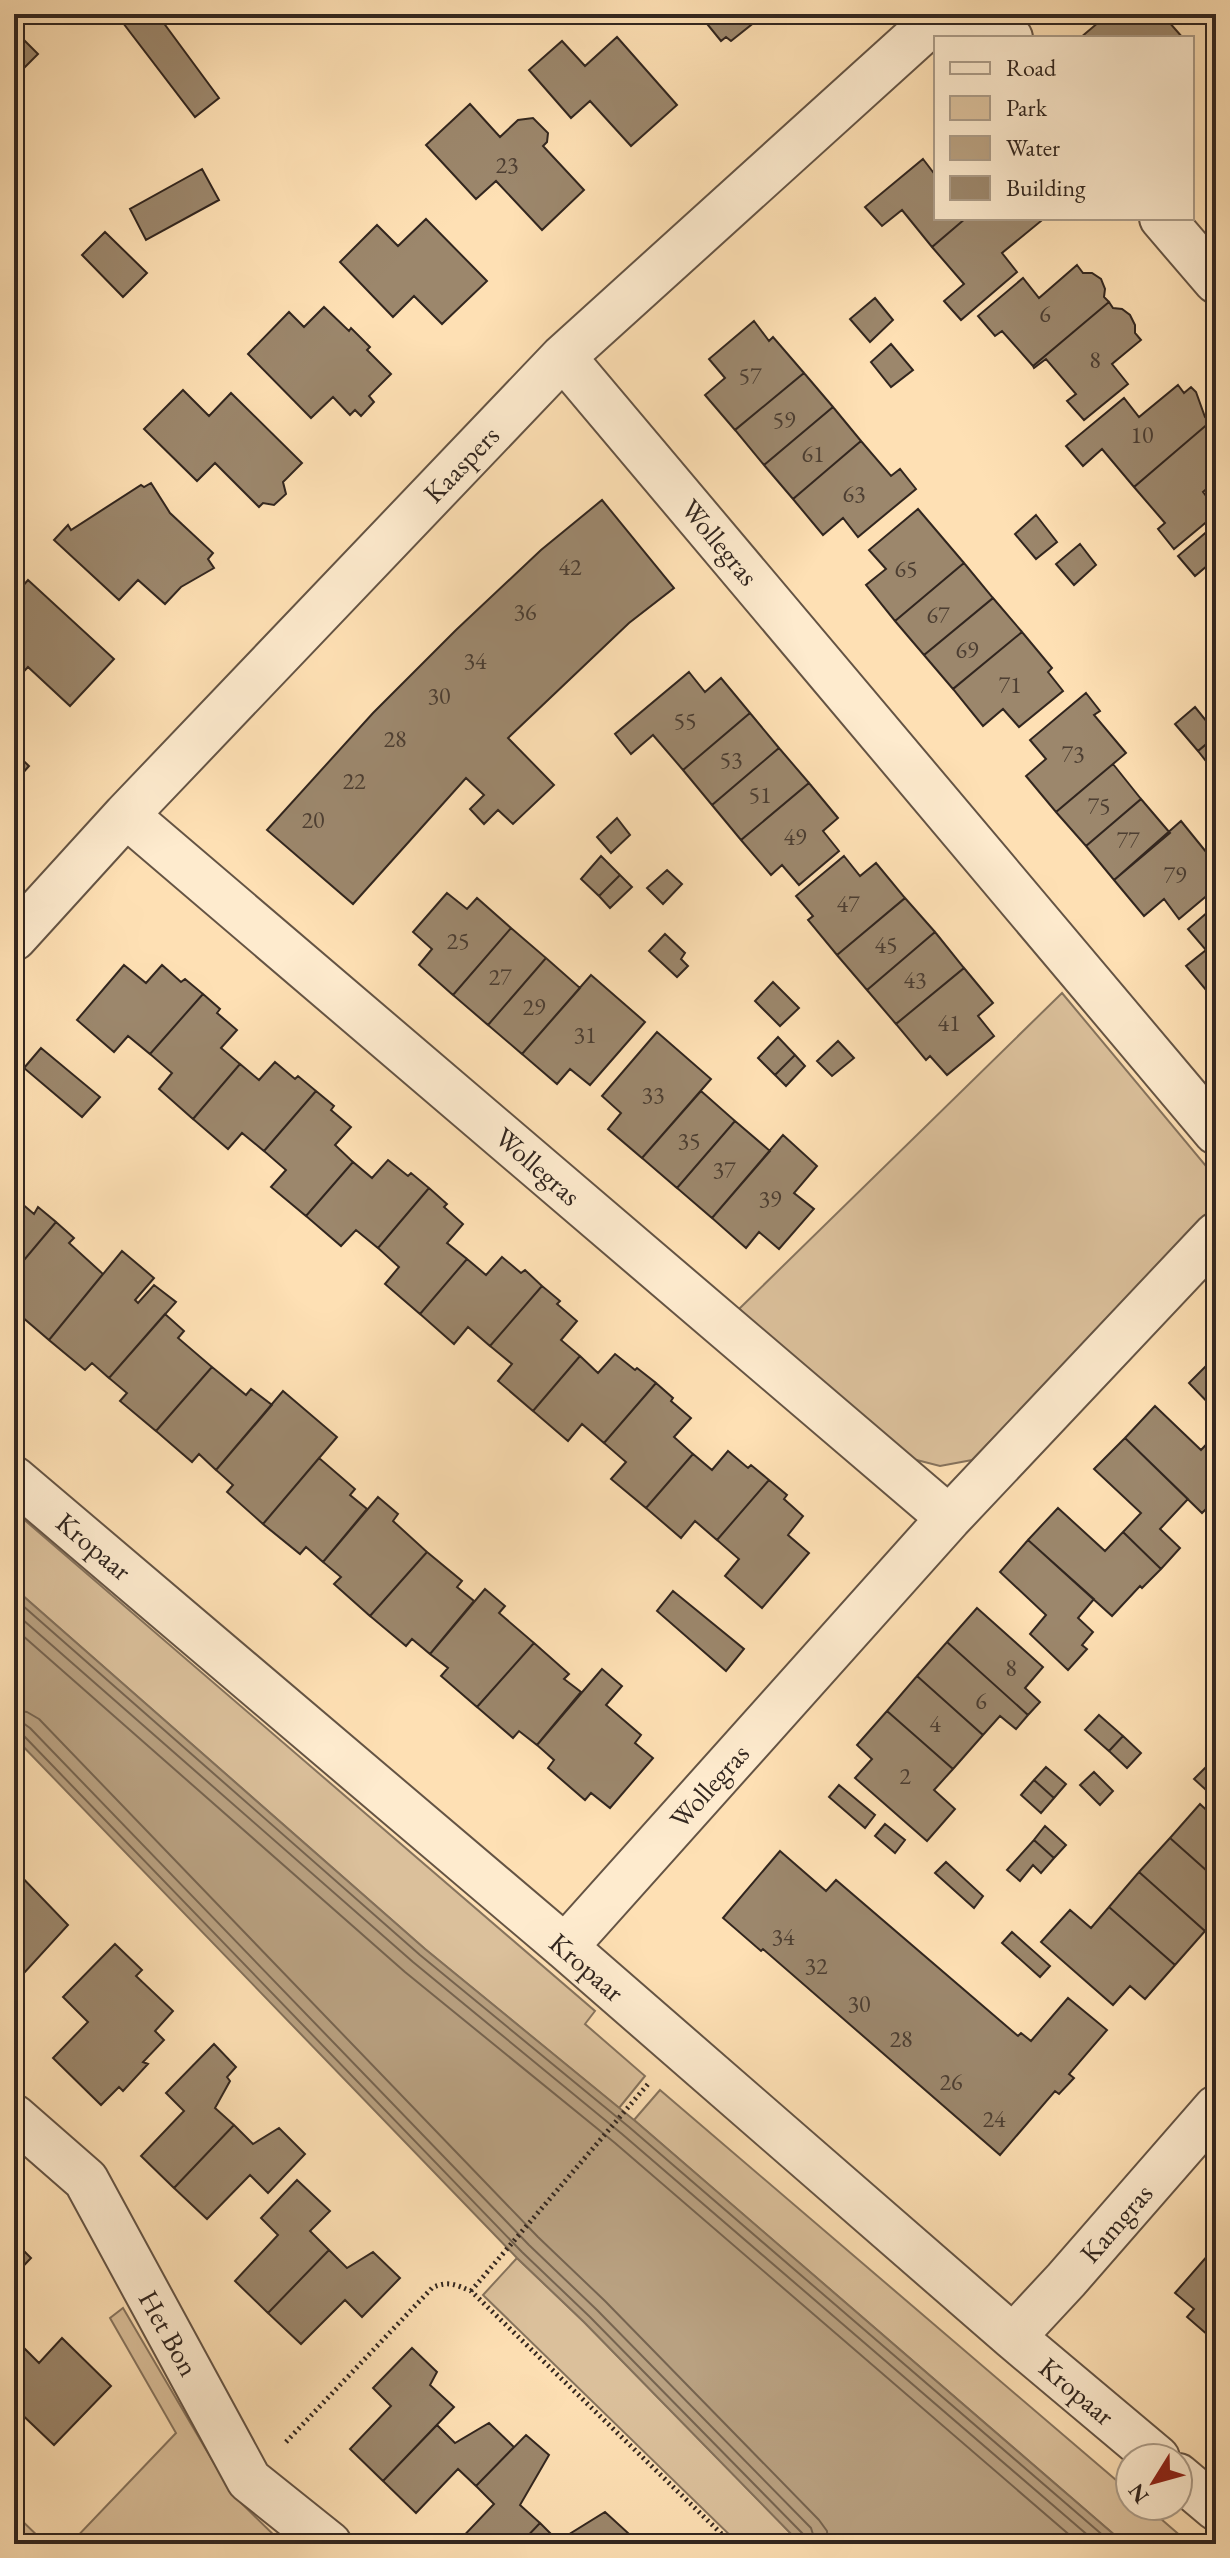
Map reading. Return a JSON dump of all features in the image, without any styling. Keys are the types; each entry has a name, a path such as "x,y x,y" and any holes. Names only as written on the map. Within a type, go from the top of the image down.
{"street":[{"path":"936,16 996,22 1008,36"},
{"name":"Kaaspers","path":"14,938 126,815 563,357 936,16"},
{"path":"1164,220 1216,281"},
{"name":"Wollegras","path":"563,357 1216,1132"},
{"name":"Wollegras","path":"126,815 949,1518"},
{"name":"Wollegras","path":"565,1947 949,1518 1216,1235"},
{"name":"Kropaar","path":"14,1479 565,1947 1138,2442"},
{"name":"Kamgras","path":"1013,2337 1216,2108"},
{"name":"Het Bon","path":"14,2117 86,2180 249,2480 329,2544"},
{"path":"1194,2489 1216,2508"}],"path":[{"path":"471,2291 637,2097"},
{"path":"249,2480 432,2288 451,2283 471,2291 732,2544"}],"green space":[{"path":"1062,993 1206,1166 1216,1186 1216,1208 972,1460 940,1466 909,1458 739,1309"},
{"path":"14,1511 595,2011 585,2024 645,2076 619,2108 425,1949 14,1588"},
{"path":"660,2090 1114,2478 1114,2522 1165,2522 1190,2544 1125,2544 634,2120"},
{"path":"517,2258 584,2322 801,2544 739,2544 483,2295"},
{"path":"123,2308 232,2494 283,2544 70,2544 176,2433 110,2318"},
{"path":"14,2513 46,2544 14,2544"}],"water":[{"path":"14,1588 425,1949 634,2120 1125,2544 801,2544 584,2322 517,2258 14,1737"}],"building":[{"path":"127,14 157,14 219,98 195,117 120,19"},
{"path":"699,14 754,14 752,16 756,21 731,41 726,37 721,41"},
{"path":"1092,14 1162,14 1181,36 1082,36 1099,22"},
{"path":"14,30 38,54 14,78"},
{"path":"617,37 677,105 631,146 590,101 571,118 529,70 562,41 585,66"},
{"path":"470,104 500,137 518,120 533,118 548,133 543,146 584,190 542,230 496,181 476,199 426,145"},
{"path":"923,159 934,173 934,220 964,220 932,247 902,210 882,226 865,207"},
{"path":"202,169 219,200 146,240 130,209"},
{"path":"426,219 487,281 442,324 414,296 393,317 340,262 377,225 398,246"},
{"path":"964,220 1041,221 1002,253 1017,272 961,320 944,301 964,284 932,247"},
{"path":"105,232 147,273 123,297 82,255"},
{"path":"1077,265 1083,273 1092,273 1101,279 1104,297 1109,302 1033,366 1002,331 995,336 978,316 1023,278 1039,298"},
{"path":"875,298 893,320 870,342 850,319"},
{"path":"1109,302 1113,308 1122,309 1130,315 1135,333 1141,340 1112,364 1128,384 1084,420 1067,401 1076,394 1046,359 1033,366"},
{"path":"324,307 370,347 367,350 391,374 369,396 374,402 361,416 355,410 350,415 333,397 311,418 248,354 289,312 304,327"},
{"path":"754,321 769,341 773,337 804,373 735,430 705,395 725,378 709,359"},
{"path":"891,344 913,370 891,387 871,362"},
{"path":"804,373 833,407 764,465 735,430"},
{"path":"1178,385 1184,393 1191,387 1196,392 1205,417 1210,422 1134,487 1102,449 1083,466 1066,446 1124,398 1139,417"},
{"path":"183,390 209,416 231,393 302,463 283,482 286,494 274,505 263,503 259,507 215,463 197,481 144,429"},
{"path":"833,407 861,441 793,499 764,465"},
{"path":"1210,422 1216,428 1216,481 1203,492 1216,509 1216,514 1174,549 1158,529 1165,523 1134,487"},
{"path":"861,441 891,476 900,469 916,489 858,537 843,518 823,535 793,499"},
{"path":"151,483 170,513 213,553 208,559 214,568 181,587 165,604 138,580 119,600 54,540 68,525 71,530 141,485 144,487"},
{"path":"602,500 674,588 629,623 508,738 554,785 513,824 498,810 484,824 470,809 484,795 466,778 353,904 267,830 373,713 456,630 541,550"},
{"path":"918,509 964,563 895,621 866,585 886,569 869,550"},
{"path":"1036,515 1057,542 1036,559 1015,534"},
{"path":"1216,524 1216,576 1207,566 1195,576 1178,556"},
{"path":"1080,544 1096,565 1074,585 1056,564"},
{"path":"964,563 993,598 924,655 895,621"},
{"path":"28,580 114,659 70,706 28,667 14,682 14,596"},
{"path":"993,598 1022,632 953,689 924,655"},
{"path":"1022,632 1052,668 1048,672 1063,691 1019,727 1003,709 983,726 953,689"},
{"path":"689,672 705,692 721,678 750,713 683,770 653,735 631,754 615,734"},
{"path":"1086,693 1100,711 1094,715 1126,753 1056,812 1026,776 1046,759 1030,740"},
{"path":"1195,707 1216,733 1198,751 1175,724"},
{"path":"750,713 779,748 712,805 683,770"},
{"path":"1216,736 1216,768 1213,770 1198,751"},
{"path":"779,748 809,783 741,840 712,805"},
{"path":"14,752 29,766 14,783"},
{"path":"1113,764 1141,799 1086,846 1056,812"},
{"path":"809,783 838,818 823,831 839,851 799,885 782,865 771,875 741,840"},
{"path":"1141,799 1170,833 1114,880 1086,846"},
{"path":"617,818 630,835 611,853 597,837"},
{"path":"1181,821 1211,858 1216,854 1216,888 1179,919 1164,899 1144,916 1114,880"},
{"path":"601,856 620,875 599,896 581,879"},
{"path":"844,856 860,876 876,863 905,898 837,955 808,920 813,916 796,896"},
{"path":"667,870 682,884 663,904 647,888"},
{"path":"620,875 632,887 610,908 599,896"},
{"path":"447,893 467,909 477,898 511,928 453,995 419,965 432,949 413,932"},
{"path":"905,898 935,932 867,990 837,955"},
{"path":"1216,905 1216,1002 1186,966 1206,950 1188,929"},
{"path":"511,928 546,958 488,1025 453,995"},
{"path":"935,932 964,968 896,1024 867,990"},
{"path":"665,934 685,953 681,959 688,966 677,977 649,951"},
{"path":"546,958 580,988 522,1054 488,1025"},
{"path":"124,965 146,983 162,965 181,982 185,979 203,994 150,1054 128,1036 114,1052 77,1020"},
{"path":"964,968 993,1003 978,1016 994,1036 947,1075 930,1056 926,1060 896,1024"},
{"path":"591,975 645,1022 590,1085 570,1069 557,1084 522,1054"},
{"path":"773,982 799,1008 780,1026 755,1001"},
{"path":"203,994 220,1009 217,1013 237,1030 221,1048 240,1064 193,1119 159,1089 172,1073 150,1054"},
{"path":"657,1032 711,1079 642,1158 608,1129 621,1113 602,1096"},
{"path":"778,1037 795,1055 775,1075 758,1058"},
{"path":"838,1041 854,1058 832,1076 817,1061"},
{"path":"41,1048 100,1097 82,1117 24,1068"},
{"path":"795,1055 805,1066 786,1086 775,1075"},
{"path":"275,1062 316,1091 264,1151 242,1133 228,1149 193,1119 240,1064 259,1080"},
{"path":"316,1091 334,1106 331,1110 351,1127 335,1145 353,1162 306,1216 271,1187 286,1170 264,1151"},
{"path":"701,1091 735,1121 677,1188 642,1158"},
{"path":"735,1121 770,1151 712,1218 677,1188"},
{"path":"783,1135 817,1166 794,1193 814,1209 779,1249 759,1232 746,1248 712,1218"},
{"path":"388,1160 429,1188 378,1248 356,1230 341,1246 306,1216 353,1162 372,1178"},
{"path":"429,1188 463,1224 447,1243 467,1259 420,1314 385,1284 399,1267 378,1248"},
{"path":"14,1197 34,1214 38,1207 56,1222 14,1272"},
{"path":"56,1222 74,1238 69,1243 103,1274 49,1340 14,1310 20,1301 14,1296 14,1272"},
{"path":"122,1251 154,1278 135,1300 138,1303 154,1285 176,1302 109,1378 92,1363 85,1370 49,1340"},
{"path":"502,1257 521,1273 525,1270 542,1286 490,1346 468,1327 454,1344 420,1314 467,1259 486,1275"},
{"path":"542,1286 577,1321 561,1340 580,1356 533,1411 498,1381 512,1364 490,1346"},
{"path":"165,1314 184,1331 178,1338 212,1367 156,1431 120,1401 127,1393 109,1378"},
{"path":"615,1354 656,1383 604,1443 582,1424 568,1441 533,1411 580,1356 598,1373"},
{"path":"1216,1356 1216,1411 1189,1383"},
{"path":"212,1367 246,1395 251,1389 272,1405 216,1470 199,1454 192,1462 156,1431"},
{"path":"656,1383 691,1418 674,1437 693,1454 646,1508 611,1479 626,1462 604,1443"},
{"path":"283,1391 337,1437 263,1524 227,1492 233,1485 216,1470"},
{"path":"1155,1406 1201,1450 1216,1434 1216,1499 1202,1513 1125,1438"},
{"path":"1125,1438 1188,1499 1160,1529 1180,1548 1161,1569 1123,1532 1141,1513 1094,1469"},
{"path":"728,1451 769,1480 717,1540 695,1521 681,1538 646,1508 693,1454 712,1470"},
{"path":"319,1458 355,1489 350,1495 367,1509 323,1562 306,1547 300,1554 263,1524"},
{"path":"769,1480 787,1495 784,1499 803,1516 788,1535 809,1553 762,1608 725,1576 739,1559 717,1540"},
{"path":"378,1497 398,1514 393,1521 427,1552 370,1616 334,1584 341,1577 323,1562"},
{"path":"1058,1508 1105,1551 1123,1532 1161,1569 1112,1616 1028,1540"},
{"path":"1028,1540 1094,1599 1078,1618 1093,1632 1082,1645 1087,1649 1068,1670 1030,1634 1046,1615 1000,1572"},
{"path":"427,1552 462,1581 457,1587 474,1601 430,1654 412,1639 406,1646 370,1616"},
{"path":"485,1589 505,1606 499,1613 534,1643 477,1707 441,1676 448,1668 430,1654"},
{"path":"673,1591 744,1649 726,1671 657,1611"},
{"path":"977,1608 1043,1667 1025,1688 1040,1702 1028,1715 947,1642"},
{"path":"947,1642 1028,1715 1016,1729 1000,1716 983,1735 917,1676"},
{"path":"534,1643 569,1674 564,1679 581,1692 537,1745 519,1731 513,1738 477,1707"},
{"path":"602,1669 622,1686 606,1705 641,1735 635,1743 653,1758 610,1808 591,1793 585,1800 548,1768 554,1760 537,1745"},
{"path":"917,1676 983,1735 953,1769 887,1711"},
{"path":"887,1711 953,1769 934,1790 955,1809 927,1841 855,1778 872,1759 857,1745"},
{"path":"1099,1715 1123,1736 1109,1751 1085,1730"},
{"path":"1123,1736 1141,1753 1127,1768 1109,1751"},
{"path":"1216,1760 1216,1799 1194,1779"},
{"path":"1046,1767 1066,1784 1054,1798 1034,1780"},
{"path":"1094,1772 1113,1791 1100,1805 1080,1785"},
{"path":"1034,1780 1054,1798 1041,1813 1021,1795"},
{"path":"839,1785 875,1815 865,1828 829,1797"},
{"path":"1200,1804 1216,1819 1216,1879 1170,1838"},
{"path":"885,1824 905,1840 895,1853 875,1836"},
{"path":"1045,1826 1066,1845 1054,1858 1034,1840"},
{"path":"1170,1838 1216,1879 1216,1919 1205,1931 1139,1872"},
{"path":"1034,1840 1054,1858 1041,1873 1033,1865 1020,1881 1007,1870"},
{"path":"780,1851 826,1891 836,1880 1018,2036 1021,2033 1031,2041 1068,1998 1107,2030 1069,2074 1074,2078 1059,2094 1055,2091 1000,2155 763,1949 761,1951 723,1918"},
{"path":"946,1862 983,1896 974,1908 935,1873"},
{"path":"14,1869 68,1925 14,1984"},
{"path":"1139,1872 1205,1931 1175,1965 1109,1907"},
{"path":"1109,1907 1175,1965 1145,1999 1130,1986 1113,2005 1041,1942 1070,1910 1091,1928"},
{"path":"1012,1932 1050,1966 1040,1977 1002,1943"},
{"path":"115,1944 142,1970 136,1976 173,2011 155,2031 164,2040 143,2062 148,2064 123,2091 119,2087 101,2105 53,2058 88,2022 63,1997"},
{"path":"214,2044 236,2067 227,2077 230,2081 215,2108 234,2125 174,2188 141,2156 184,2111 166,2093"},
{"path":"234,2125 253,2144 279,2128 305,2154 268,2193 250,2175 207,2219 174,2188"},
{"path":"297,2180 330,2211 310,2231 329,2250 268,2313 235,2281 278,2235 261,2218"},
{"path":"14,2241 31,2258 14,2276"},
{"path":"1216,2246 1216,2342 1187,2317 1194,2309 1175,2293"},
{"path":"329,2250 347,2268 373,2252 400,2278 362,2317 345,2300 301,2344 268,2313"},
{"path":"62,2338 111,2386 54,2445 14,2407 14,2342 16,2340 39,2363"},
{"path":"412,2348 437,2372 430,2385 454,2407 383,2481 350,2449 391,2406 373,2388"},
{"path":"489,2423 514,2447 476,2486 458,2469 416,2513 383,2481 437,2425 455,2443"},
{"path":"526,2435 549,2455 520,2505 540,2523 520,2544 456,2544 494,2504 476,2486"},
{"path":"605,2512 628,2533 618,2544 520,2544 540,2523 558,2541"}]}
